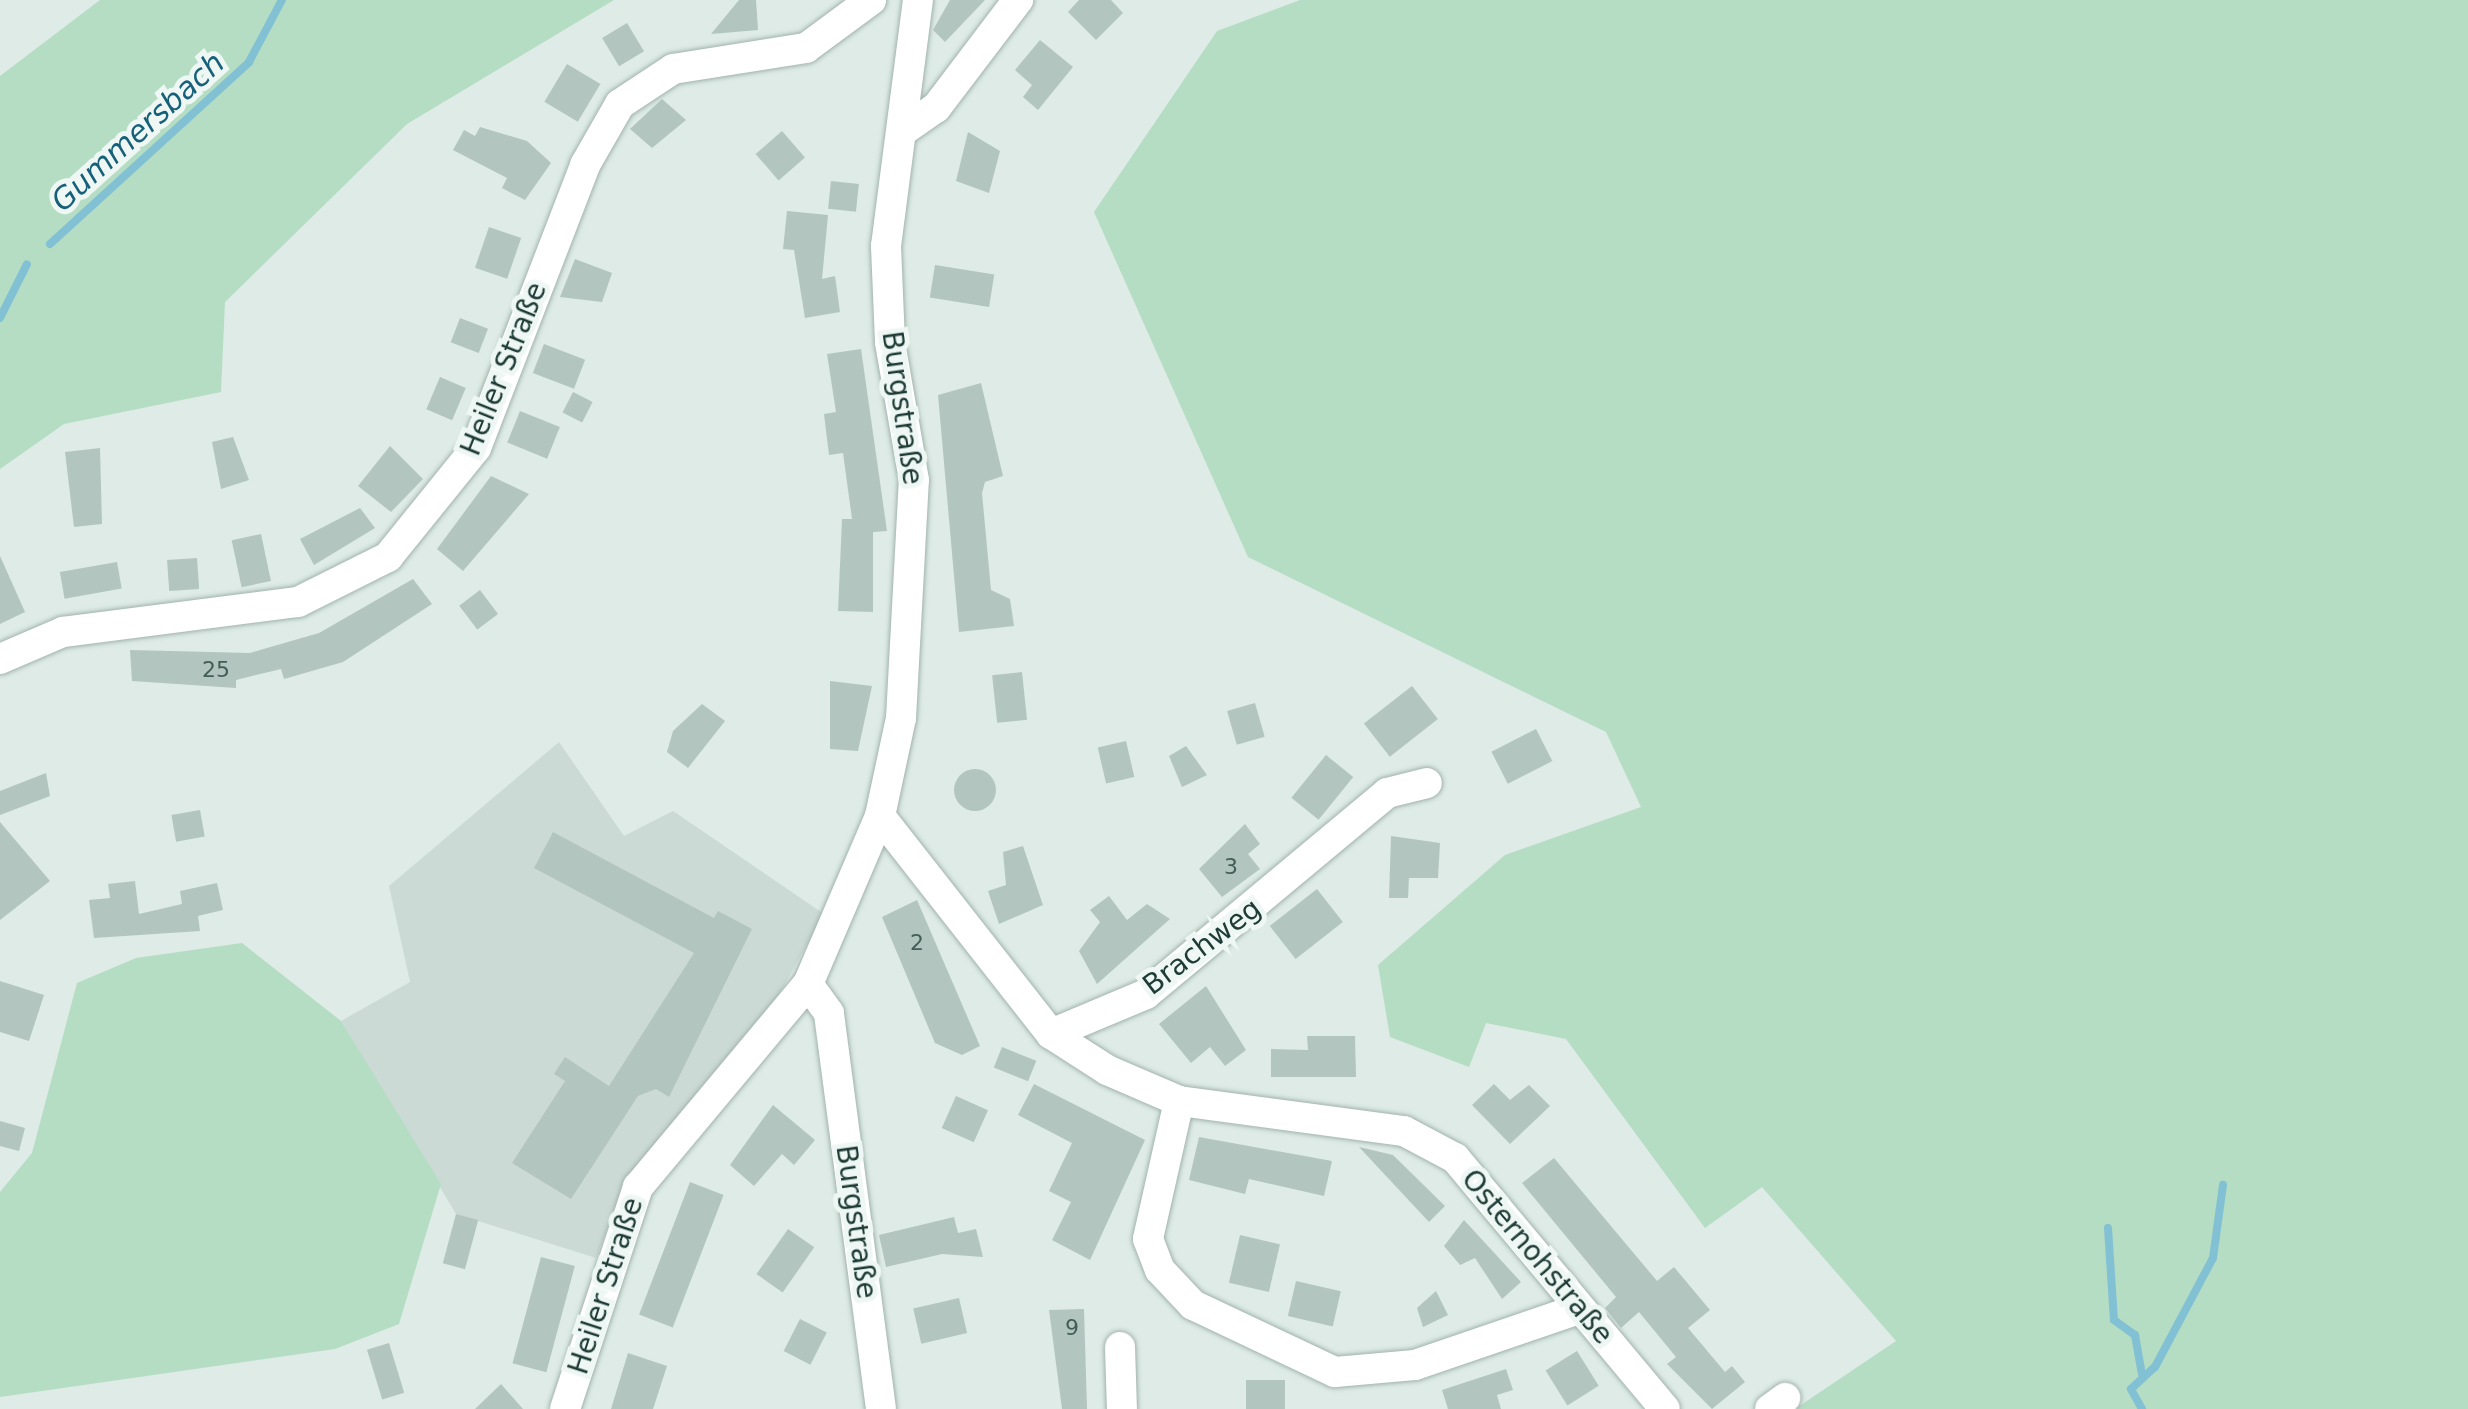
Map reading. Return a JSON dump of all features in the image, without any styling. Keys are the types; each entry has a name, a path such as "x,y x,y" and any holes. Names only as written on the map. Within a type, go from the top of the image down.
{"street":[{"name":"Heiler Straße","path":"0,659 63,632 298,602 388,557 476,448 585,165 620,104 673,69 806,48 872,0"},
{"name":"Burgstraße","path":"881,1409 829,1013 808,984 880,816 902,718 916,568 886,246 918,0"},
{"path":"904,130 936,108 1018,0"},
{"name":"Brachweg","path":"1051,1034 1146,994 1388,792 1427,783"},
{"path":"880,816 916,854 962,927 1051,1034"},
{"name":"Heiler Straße","path":"565,1409 638,1188 808,984"},
{"name":"Osternohstraße","path":"1051,1034 1179,1101 1341,1116 1404,1131 1455,1158 1665,1409"},
{"path":"1179,1101 1148,1239 1160,1270 1193,1305 1335,1372 1415,1365 1579,1308"},
{"path":"1120,1347 1122,1409"}],"shaded area":[{"path":"559,742 624,836 673,811 824,914 774,1003 625,1183 596,1258 456,1214 341,1021 410,982 389,886"}],"green space":[{"path":"100,0 614,0 407,124 225,302 221,392 64,424 0,469 0,76"},
{"path":"1300,0 2468,0 2468,1409 1795,1409 1896,1341 1762,1187 1705,1228 1566,1039 1486,1023 1469,1067 1390,1037 1378,965 1505,855 1641,807 1606,732 1248,557 1094,212 1217,31"},
{"path":"242,943 341,1021 441,1184 399,1324 335,1349 0,1397 0,1192 32,1153 77,983 136,958"}],"building":[{"path":"739,0 756,0 758,30 711,34"},
{"path":"950,0 985,0 945,42 933,30"},
{"path":"1079,0 1111,0 1123,13 1096,40 1068,12"},
{"path":"627,23 644,51 619,66 602,38"},
{"path":"1040,40 1073,67 1038,110 1023,97 1032,85 1015,70"},
{"path":"567,64 600,84 578,122 544,102"},
{"path":"662,99 686,120 652,148 630,129"},
{"path":"480,127 527,141 551,163 525,200 502,188 507,178 453,150 464,130 475,136"},
{"path":"782,131 805,157 779,180 756,154"},
{"path":"968,132 1000,151 989,193 956,181"},
{"path":"831,181 859,184 856,212 828,209"},
{"path":"787,211 828,215 822,279 835,276 840,312 805,318 794,250 783,249"},
{"path":"489,227 521,238 507,279 475,268"},
{"path":"575,259 612,273 602,302 560,297"},
{"path":"935,265 994,274 989,307 930,298"},
{"path":"460,318 488,329 479,353 451,342"},
{"path":"544,344 585,360 574,389 533,373"},
{"path":"861,349 887,531 873,532 873,612 838,611 842,519 852,519 843,453 829,455 824,414 836,412 827,354"},
{"path":"440,377 466,388 452,420 426,409"},
{"path":"981,383 1003,476 985,482 982,493 991,590 1010,599 1014,626 959,632 938,395"},
{"path":"573,392 593,402 582,422 563,412"},
{"path":"520,411 560,427 547,459 507,443"},
{"path":"233,437 249,480 221,489 212,442"},
{"path":"390,446 423,479 391,512 358,486"},
{"path":"100,448 102,524 74,527 65,452"},
{"path":"491,476 529,494 463,571 437,549"},
{"path":"360,508 375,528 314,565 300,539"},
{"path":"261,534 271,581 242,587 232,540"},
{"path":"0,556 25,612 0,624"},
{"path":"197,558 199,589 169,591 167,560"},
{"path":"117,562 122,589 65,599 60,572"},
{"path":"413,579 432,604 343,662 284,679 281,669 236,680 236,688 132,681 130,650 250,653 319,633"},
{"path":"480,590 498,614 477,630 459,606"},
{"path":"1022,672 1027,720 997,723 992,675"},
{"path":"830,681 872,686 858,751 830,749"},
{"path":"1412,686 1438,719 1390,757 1364,724"},
{"path":"1255,703 1265,737 1237,745 1227,711"},
{"path":"702,704 725,721 688,768 667,752 673,731"},
{"path":"1536,729 1552,761 1508,784 1491,752"},
{"path":"1126,741 1134,777 1106,784 1098,748"},
{"path":"1186,746 1207,775 1182,787 1169,756"},
{"path":"1326,755 1353,777 1319,820 1291,798"},
{"path":"975,769 990,775 996,790 990,805 975,811 960,805 954,790 960,775"},
{"path":"46,773 50,796 0,815 0,791"},
{"path":"200,810 205,837 176,842 171,815"},
{"path":"0,822 50,881 0,920"},
{"path":"1245,824 1260,844 1248,854 1260,869 1222,897 1199,869"},
{"path":"553,832 714,918 718,911 752,929 669,1097 656,1089 638,1096 571,1199 512,1163 565,1081 554,1074 565,1057 609,1086 694,953 534,868"},
{"path":"1391,836 1440,843 1438,878 1409,878 1408,898 1389,898"},
{"path":"1023,846 1043,905 999,924 988,891 1006,885 1003,852"},
{"path":"135,881 139,914 182,904 180,891 217,883 223,910 198,916 200,931 94,938 89,900 110,898 108,884"},
{"path":"1317,889 1343,922 1296,959 1270,926"},
{"path":"1109,896 1127,920 1147,904 1170,919 1097,984 1079,951 1100,922 1090,910"},
{"path":"917,900 980,1046 962,1055 935,1043 882,917"},
{"path":"0,981 44,995 29,1041 0,1032"},
{"path":"1206,986 1246,1050 1225,1066 1210,1047 1191,1063 1159,1024"},
{"path":"1307,1036 1355,1036 1356,1077 1271,1077 1271,1049 1308,1050"},
{"path":"1002,1047 1036,1061 1028,1081 994,1067"},
{"path":"1034,1084 1145,1140 1090,1260 1052,1240 1071,1202 1049,1191 1072,1143 1018,1115"},
{"path":"1494,1084 1510,1100 1529,1085 1550,1106 1510,1144 1472,1105"},
{"path":"956,1096 988,1110 974,1142 942,1128"},
{"path":"773,1105 815,1140 794,1165 782,1154 754,1186 730,1165"},
{"path":"0,1121 25,1128 19,1151 0,1146"},
{"path":"1199,1137 1332,1161 1324,1196 1249,1179 1245,1194 1189,1180"},
{"path":"1359,1147 1393,1155 1445,1206 1429,1222"},
{"path":"1554,1158 1657,1281 1674,1267 1710,1310 1688,1328 1725,1372 1732,1366 1745,1382 1712,1409 1667,1364 1676,1357 1639,1312 1621,1328 1605,1308 1616,1297 1522,1183"},
{"path":"690,1182 724,1195 673,1327 639,1315"},
{"path":"456,1214 478,1220 465,1269 443,1263"},
{"path":"954,1217 958,1233 976,1229 983,1257 942,1254 886,1267 879,1235"},
{"path":"1464,1220 1521,1282 1502,1299 1475,1258 1460,1265 1444,1246"},
{"path":"788,1229 814,1247 783,1292 756,1274"},
{"path":"1240,1235 1280,1244 1269,1292 1229,1283"},
{"path":"541,1257 575,1266 546,1372 513,1363"},
{"path":"1296,1281 1341,1291 1333,1326 1288,1316"},
{"path":"1436,1291 1448,1315 1423,1327 1417,1308"},
{"path":"959,1298 967,1333 921,1344 913,1309"},
{"path":"1084,1309 1087,1409 1062,1409 1049,1310"},
{"path":"800,1319 827,1333 810,1365 784,1351"},
{"path":"389,1343 404,1393 382,1399 367,1350"},
{"path":"1577,1351 1599,1386 1567,1405 1546,1371"},
{"path":"628,1353 667,1366 653,1409 611,1409"},
{"path":"1506,1369 1513,1390 1497,1395 1501,1409 1448,1409 1442,1390"},
{"path":"1246,1380 1285,1380 1285,1409 1246,1409"},
{"path":"501,1384 523,1409 475,1409"}],"waterway":[{"name":"Gummersbach","path":"50,244 249,62 282,0"},
{"name":"Gummersbach","path":"0,318 27,264"},
{"path":"2142,1409 2131,1389 2155,1367 2213,1258 2223,1185"},
{"path":"2108,1228 2114,1320 2135,1335 2142,1373"}]}
